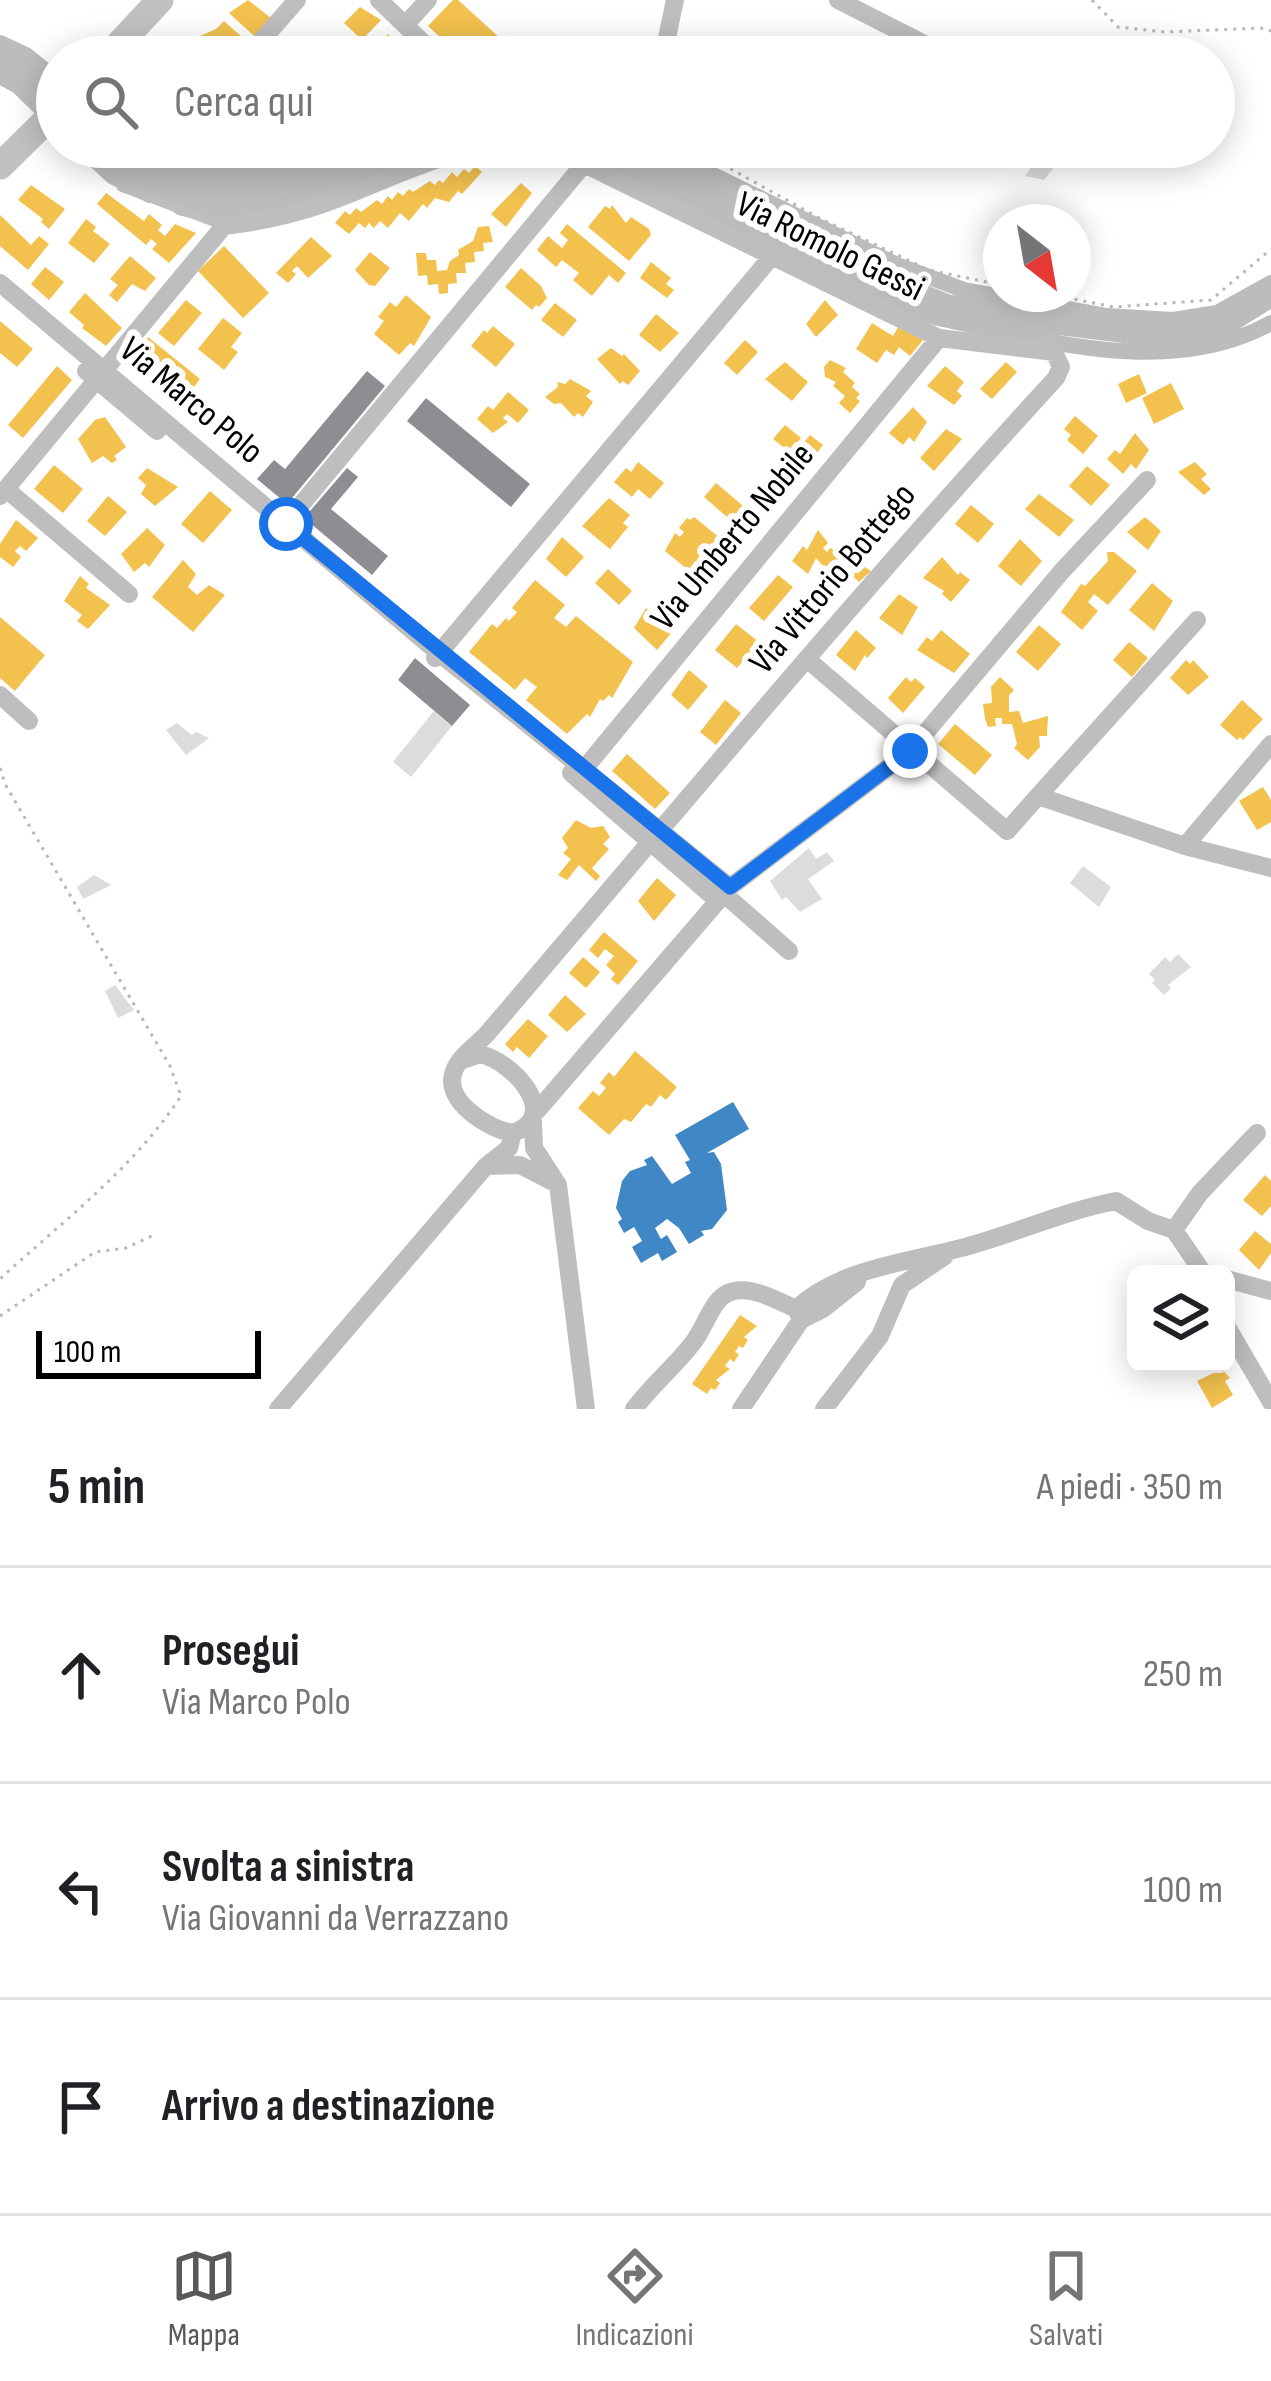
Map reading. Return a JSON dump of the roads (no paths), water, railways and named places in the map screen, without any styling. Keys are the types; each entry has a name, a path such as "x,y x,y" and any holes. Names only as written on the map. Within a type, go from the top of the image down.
{"main road":[{"path":"127,36 160,0"},
{"path":"0,166 36,131"}],"street":[{"path":"265,36 297,0"},
{"path":"379,0 418,36"},
{"path":"406,23 428,0"},
{"path":"667,36 675,0"},
{"path":"838,0 909,36"},
{"name":"Via Romolo Gessi","path":"224,226 288,216 418,168"},
{"path":"282,528 581,168"},
{"name":"Via Romolo Gessi","path":"592,168 940,338 1054,352 1059,358"},
{"path":"130,595 3,492 224,226"},
{"path":"435,658 773,255"},
{"name":"Via Marco Polo","path":"0,283 102,377"},
{"name":"Via Marco Polo","path":"0,298 581,773 789,951"},
{"name":"Via Umberto Nobile","path":"581,773 940,338"},
{"name":"Via Vittorio Bottego","path":"460,1061 942,501 1056,378 1059,358"},
{"path":"278,1409 486,1166 509,1148 513,1133 535,1116 724,894 910,751 1147,480"},
{"path":"808,660 1007,831 1197,620"},
{"path":"0,695 28,722"},
{"path":"1185,846 1271,744"},
{"path":"1038,796 1185,846 1271,868"},
{"path":"486,1035 489,1056"},
{"path":"486,1166 494,1139 487,1125 456,1094 452,1082 460,1061 480,1054 489,1056 527,1089 535,1116 534,1148 558,1185 586,1409"},
{"path":"487,1125 513,1133 537,1174"},
{"path":"1174,1230 1200,1193 1257,1133"},
{"path":"486,1166 520,1165 558,1185"},
{"path":"741,1409 798,1314 821,1287 1116,1201 1174,1230 1198,1265"},
{"path":"824,1409 880,1336 902,1285 954,1250"},
{"path":"877,1270 902,1285"},
{"path":"1235,1282 1271,1291"},
{"path":"634,1409 693,1343 719,1298 734,1290 764,1294 798,1314"},
{"path":"1235,1340 1271,1402"}],"lane":[{"name":"Via Romolo Gessi","path":"121,187 224,226"}],"waterway":[{"path":"0,43 36,63"},
{"path":"0,63 36,86"},
{"path":"0,76 36,104"},
{"path":"103,168 150,195"},
{"path":"123,168 166,189 198,195 263,189 331,168"},
{"path":"170,168 206,176 273,168"},
{"path":"180,207 242,212 275,206 384,168"},
{"path":"619,168 938,318 1063,344 1149,352 1232,340 1271,323"},
{"path":"655,168 833,261 947,308 1146,332 1210,331 1271,293"},
{"path":"699,168 897,265 964,290 1107,316 1173,320 1217,313 1271,283"}]}
